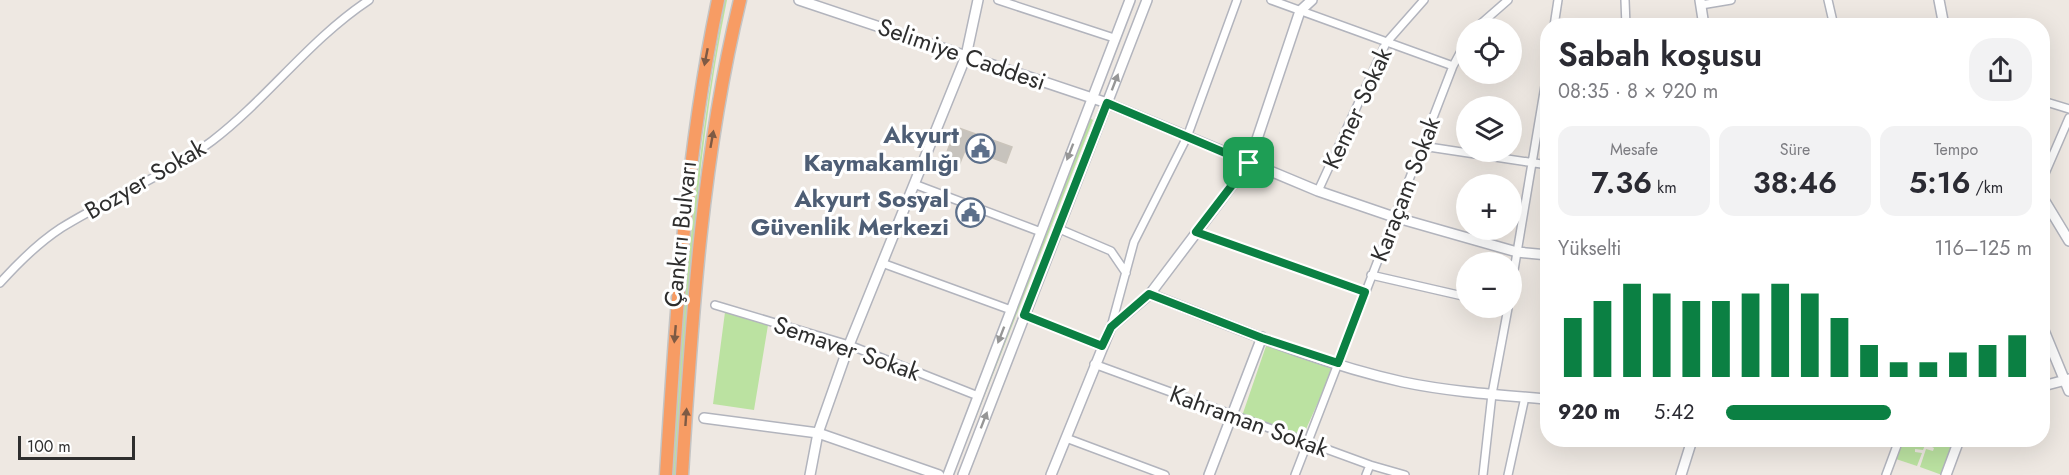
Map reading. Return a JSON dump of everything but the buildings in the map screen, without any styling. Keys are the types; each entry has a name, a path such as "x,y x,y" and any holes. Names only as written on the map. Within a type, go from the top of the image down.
{"highway":[{"name":"Çankırı Bulvarı","path":"666,475 688,178 696,114 718,0"},
{"name":"Çankırı Bulvarı","path":"682,475 695,279 705,177 740,0"}],"street":[{"name":"Bozyer Sokak","path":"0,283 40,243 61,228 157,178 212,140 257,102 327,33 369,0"},
{"name":"Selimiye Caddesi","path":"800,0 1107,103 1318,191 1394,217 1517,252"},
{"path":"810,475 818,433 849,345 966,56 978,0"},
{"path":"998,0 1114,38"},
{"path":"948,475 1130,0"},
{"path":"963,475 1147,0"},
{"path":"1051,475 1094,364 1111,327 1134,242 1187,137 1237,0"},
{"path":"1271,0 1453,66"},
{"path":"1111,327 1149,294 1249,163 1300,11 1312,0"},
{"name":"Kemer Sokak","path":"1318,191 1386,43 1424,0"},
{"path":"1487,18 1508,0"},
{"path":"1555,18 1558,0"},
{"path":"1625,0 1626,18"},
{"path":"1703,18 1701,2 1731,0"},
{"path":"1828,0 1832,18"},
{"path":"1939,0 1942,18"},
{"name":"Karaçam Sokak","path":"1295,475 1456,60"},
{"path":"2050,103 2069,109"},
{"path":"2050,162 2069,117"},
{"path":"1517,252 1540,129"},
{"path":"1422,146 1540,164"},
{"path":"914,184 1041,232"},
{"path":"2050,210 2069,241"},
{"path":"1057,228 1111,250 1126,273"},
{"path":"1196,232 1365,292"},
{"name":"Selimiye Caddesi","path":"1522,252 1540,254"},
{"path":"882,263 1011,310"},
{"path":"1371,275 1456,294"},
{"path":"1149,294 1262,338 1404,382 1540,398"},
{"name":"Semaver Sokak","path":"715,305 849,345 978,396"},
{"path":"1024,315 1102,346"},
{"path":"1483,475 1492,394 1506,318"},
{"path":"1209,475 1262,338"},
{"path":"2050,344 2068,384 2050,385"},
{"name":"Kahraman Sokak","path":"1094,364 1308,443 1405,475"},
{"path":"1508,475 1525,397"},
{"path":"704,418 818,433 939,475"},
{"path":"1065,438 1165,475"},
{"path":"1681,475 1690,447"},
{"path":"1886,475 1896,447"},
{"path":"1946,475 1956,447"},
{"path":"1366,475 1370,465"}],"green space":[{"path":"725,0 727,0 707,118 700,177 689,296 677,475 672,475 691,236 705,118"},
{"path":"1090,118 1093,120 957,466 955,464"},
{"path":"725,312 768,325 754,410 713,404"},
{"path":"1266,346 1333,369 1302,438 1242,416"},
{"path":"1900,447 1924,447 1923,450 1915,449 1915,452 1922,453 1917,466 1896,459"},
{"path":"1932,447 1953,447 1942,475 1920,467 1926,449 1933,451"}],"place":[{"name":"Akyurt Kaymakamlığı","path":"980,148"},
{"name":"Akyurt Sosyal Güvenlik Merkezi","path":"970,212"}],"route":[{"path":"1107,103 1249,163 1196,232 1365,292 1338,363 1262,338 1149,294 1111,327 1102,346 1024,315 1107,103"}]}
